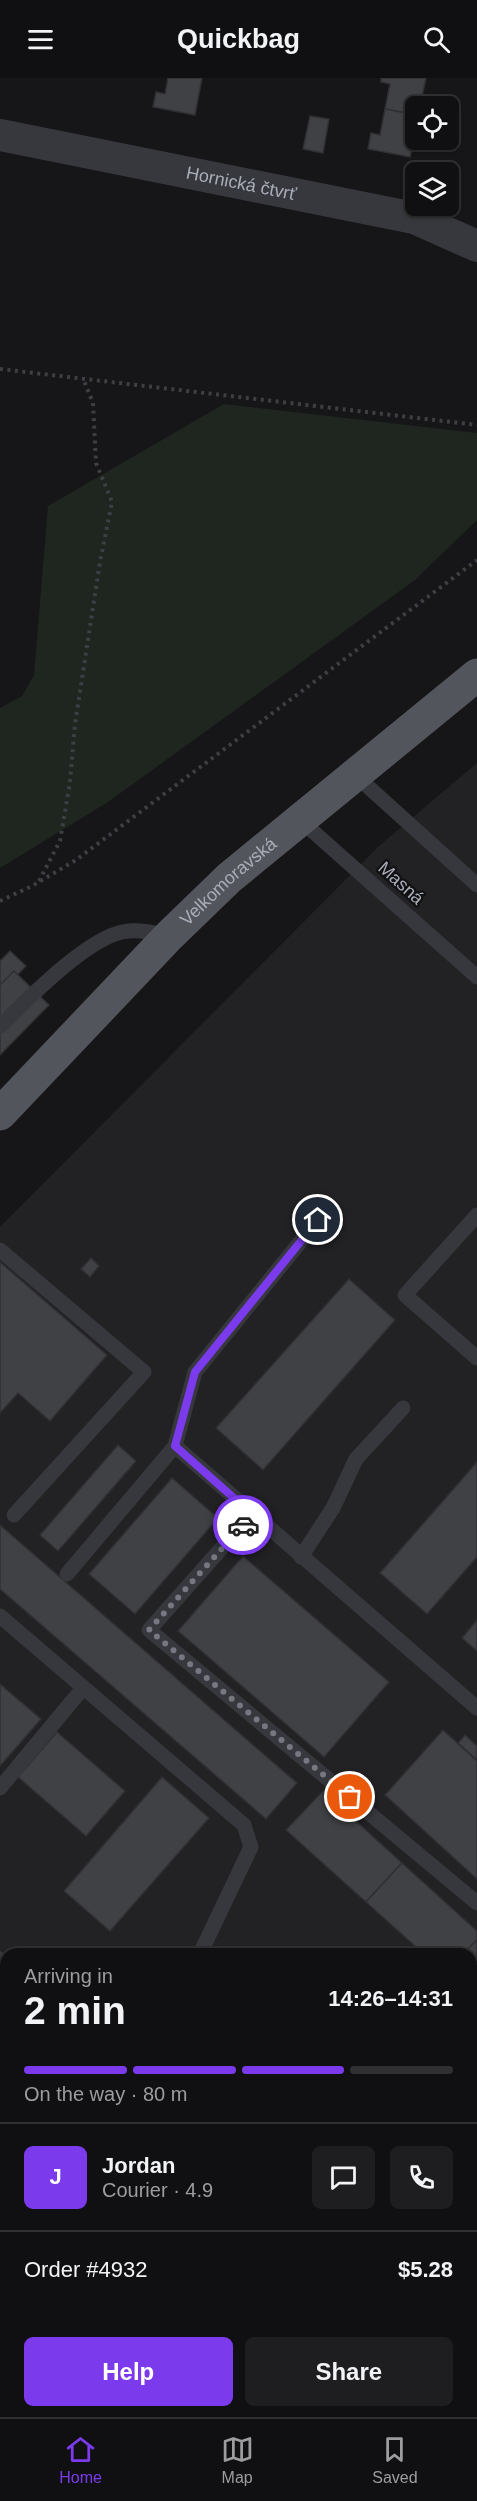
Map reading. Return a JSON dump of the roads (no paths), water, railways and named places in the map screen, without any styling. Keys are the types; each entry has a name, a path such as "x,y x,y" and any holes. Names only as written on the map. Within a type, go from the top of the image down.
{"main road":[{"name":"Velkomoravská","path":"0,1114 168,937 229,878 477,675"}],"street":[{"name":"Hornická čtvrť","path":"0,135 414,218 477,245"}],"lane":[{"path":"354,774 477,885"},
{"name":"Masná","path":"299,819 477,977"},
{"path":"0,1026 43,984 86,950 120,932 142,930 168,937"},
{"path":"477,1215 405,1295 477,1358"},
{"path":"67,1574 175,1446 195,1372 318,1220"},
{"path":"0,1250 144,1372 14,1515"},
{"path":"302,1557 333,1508 356,1459 403,1408"},
{"path":"175,1446 477,1708"},
{"path":"252,1514 149,1630 477,1903"},
{"path":"0,1616 244,1825 251,1847 203,1948"},
{"path":"0,1788 83,1688"}]}
